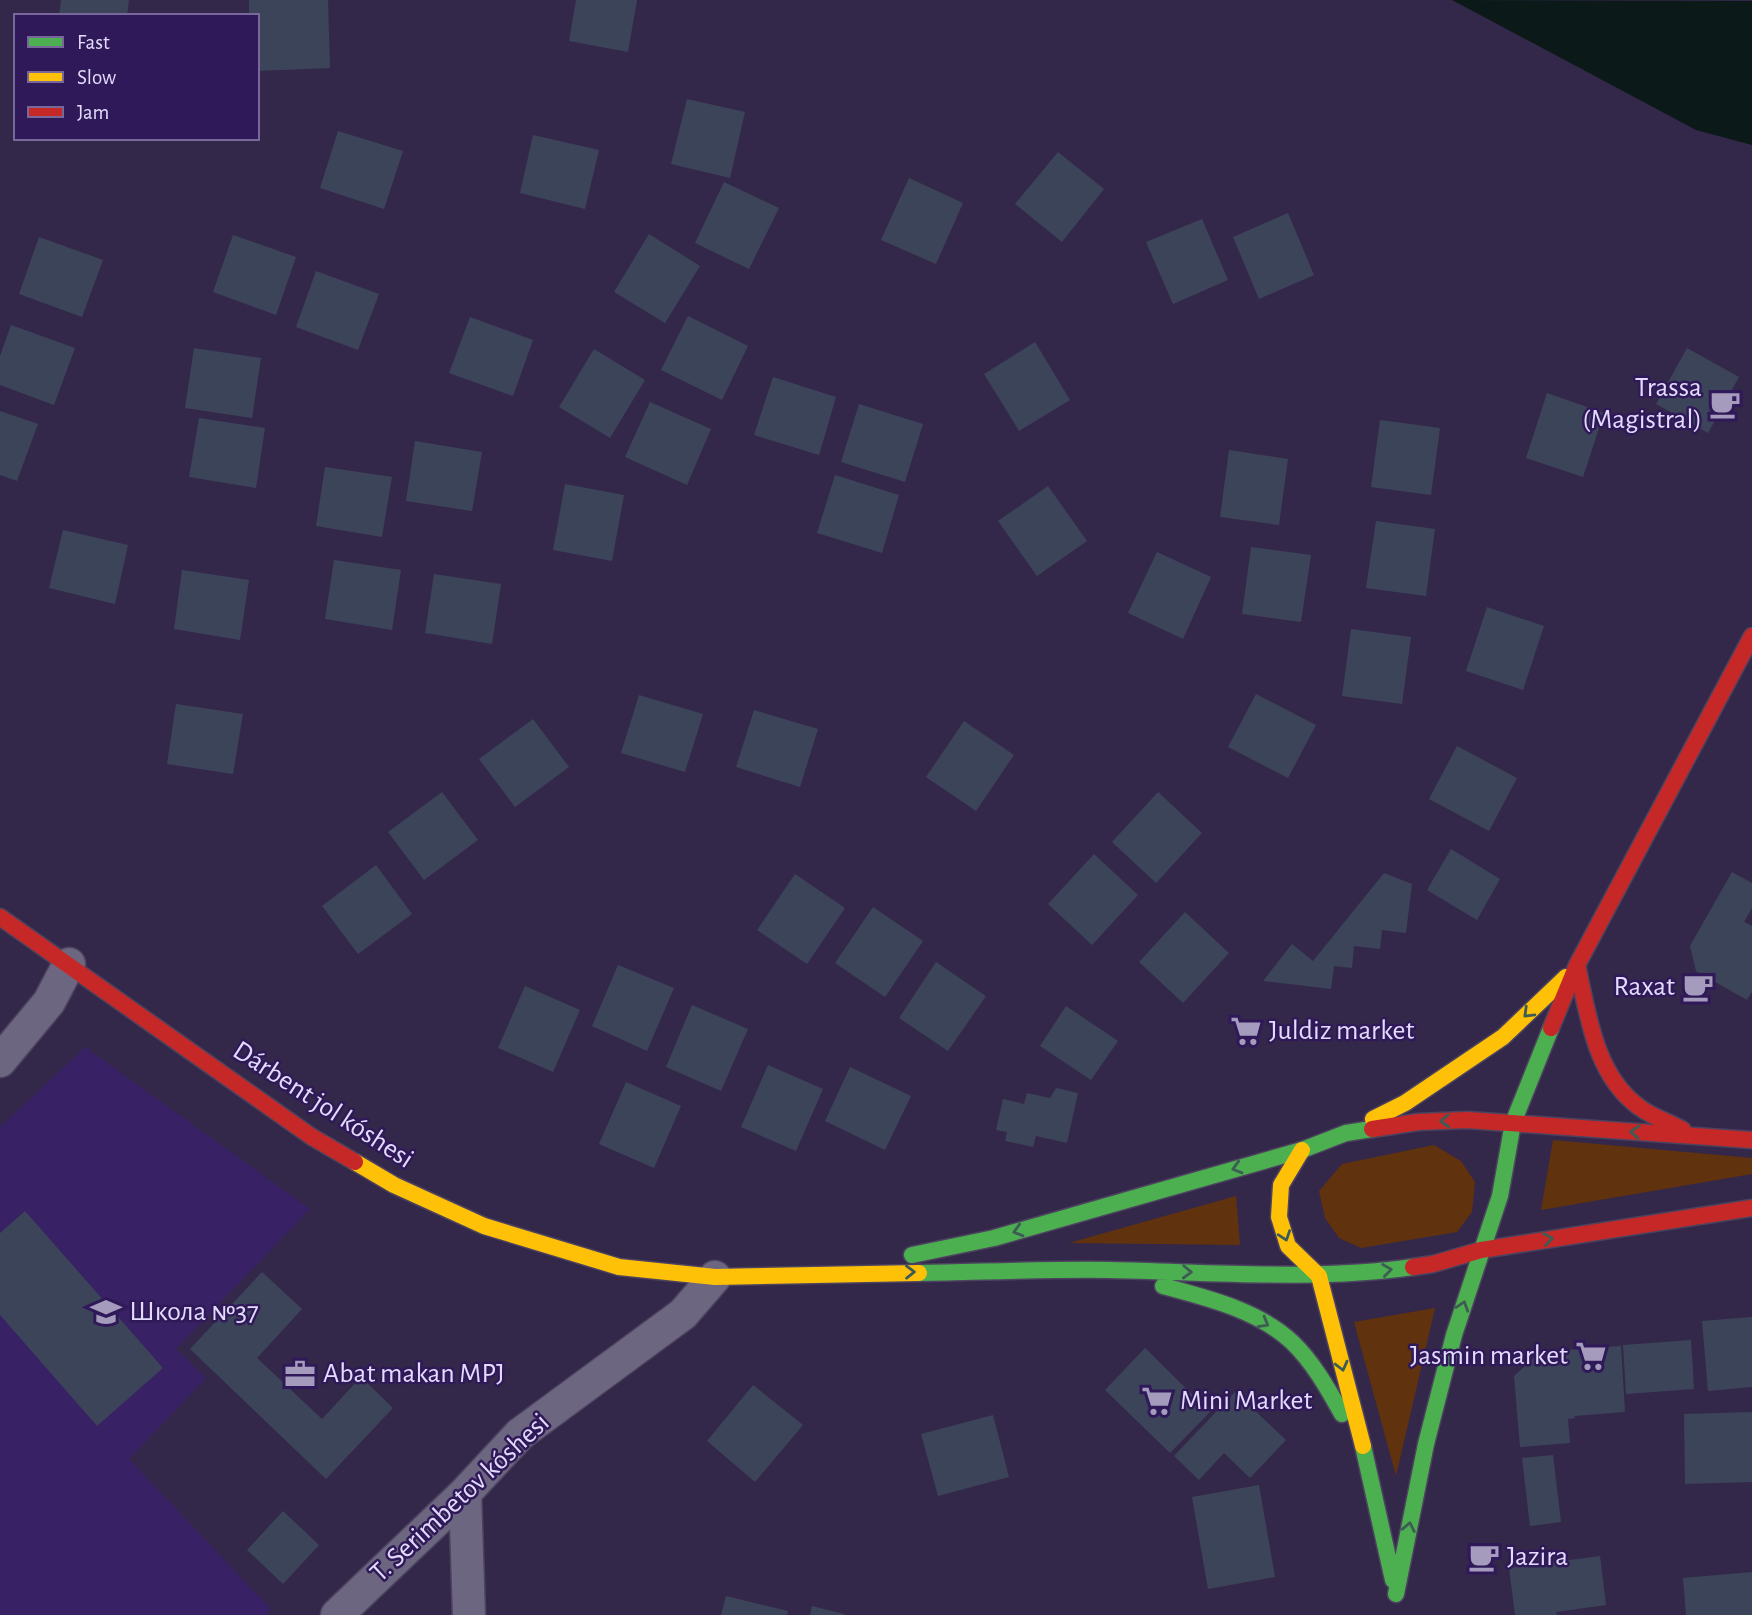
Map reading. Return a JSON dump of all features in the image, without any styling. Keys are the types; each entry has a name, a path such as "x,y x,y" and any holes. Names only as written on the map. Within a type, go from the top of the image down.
{"main road":[{"path":"1302,1150 1281,1185 1279,1217 1288,1247 1319,1276 1364,1451 1397,1600 1426,1444 1454,1335 1500,1196 1513,1122 1577,965 1752,636"},
{"name":"Dárbent jol kóshesi","path":"0,917 312,1137 394,1185 484,1226 619,1267 715,1277 818,1274"},
{"path":"818,1274 994,1238 1302,1150 1346,1133 1405,1103 1503,1037 1577,965"},
{"path":"1577,965 1593,1036 1611,1078 1638,1106 1695,1136"},
{"path":"1346,1133 1418,1122 1467,1120 1752,1140"},
{"path":"818,1274 1107,1269 1319,1276 1371,1273 1433,1264 1481,1250 1752,1208"},
{"path":"1107,1269 1234,1306 1286,1336 1322,1378 1364,1451"}],"street":[{"path":"0,1061 49,1002 69,964"},
{"name":"T. Serimbetov kóshesi","path":"337,1615 465,1493 520,1434 683,1314 715,1277"},
{"path":"465,1493 469,1615"}],"shaded area":[{"path":"1452,0 1752,1 1752,145 1696,130"},
{"name":"Школа №37","path":"85,1047 310,1209 176,1349 206,1378 129,1459 271,1609 266,1615 0,1615 0,1127"},
{"path":"1553,1140 1752,1158 1752,1174 1541,1210"},
{"path":"1434,1145 1461,1161 1475,1182 1472,1212 1457,1232 1361,1248 1339,1238 1325,1218 1319,1191 1342,1164"},
{"path":"1236,1196 1240,1245 1069,1243"},
{"path":"1435,1308 1396,1476 1354,1322"}],"building":[{"path":"61,0 129,0 127,14 59,14"},
{"path":"249,0 328,0 330,68 259,71 259,14 249,14"},
{"path":"576,0 637,0 628,52 569,41"},
{"path":"687,99 745,112 730,178 671,164"},
{"path":"338,131 403,151 384,209 320,188"},
{"path":"533,135 599,150 585,209 520,193"},
{"path":"1058,152 1104,189 1062,242 1015,204"},
{"path":"909,178 963,203 936,264 881,240"},
{"path":"724,182 779,208 749,269 695,243"},
{"path":"1288,213 1314,275 1259,299 1233,237"},
{"path":"1202,219 1228,280 1173,304 1146,242"},
{"path":"649,234 700,266 665,323 614,292"},
{"path":"233,235 296,257 276,315 213,292"},
{"path":"39,237 103,260 82,317 19,294"},
{"path":"316,271 379,294 358,350 296,327"},
{"path":"688,316 748,346 722,400 661,370"},
{"path":"470,317 533,340 513,396 449,373"},
{"path":"11,325 75,348 54,405 0,385 0,356"},
{"path":"1035,342 1070,400 1019,431 984,374"},
{"path":"194,348 261,358 252,418 185,408"},
{"path":"1687,348 1739,377 1708,433 1656,404"},
{"path":"594,349 645,380 610,438 559,407"},
{"path":"773,377 836,397 819,455 754,435"},
{"path":"1547,393 1604,413 1583,477 1526,458"},
{"path":"650,402 711,429 687,485 625,457"},
{"path":"859,404 923,424 905,482 841,462"},
{"path":"0,411 38,424 17,481 0,475"},
{"path":"199,418 265,428 256,488 189,477"},
{"path":"1380,420 1440,428 1431,495 1371,487"},
{"path":"415,441 482,452 472,511 406,501"},
{"path":"1229,450 1288,459 1279,525 1220,517"},
{"path":"325,467 392,477 382,537 316,526"},
{"path":"835,475 899,495 882,553 817,533"},
{"path":"565,484 624,495 612,561 553,550"},
{"path":"1048,486 1087,541 1037,576 998,521"},
{"path":"1376,521 1435,529 1426,596 1366,588"},
{"path":"63,530 128,545 115,604 49,588"},
{"path":"1251,547 1311,555 1301,622 1242,614"},
{"path":"1157,552 1211,577 1183,639 1128,613"},
{"path":"334,560 401,570 392,630 325,619"},
{"path":"182,570 249,580 240,640 174,629"},
{"path":"434,574 501,584 492,644 425,633"},
{"path":"1487,607 1544,626 1523,690 1466,671"},
{"path":"1351,629 1411,637 1402,704 1342,696"},
{"path":"1256,694 1316,725 1288,778 1228,747"},
{"path":"639,695 703,714 685,772 621,753"},
{"path":"176,704 243,714 233,774 167,764"},
{"path":"754,710 818,729 800,787 736,767"},
{"path":"533,719 569,767 515,807 479,759"},
{"path":"964,721 1014,755 976,811 926,777"},
{"path":"1457,746 1517,778 1489,831 1429,799"},
{"path":"442,792 478,840 424,880 388,832"},
{"path":"1158,792 1202,833 1156,883 1112,842"},
{"path":"1451,849 1500,879 1477,920 1427,890"},
{"path":"1094,854 1138,895 1092,945 1048,904"},
{"path":"376,865 412,914 358,954 322,906"},
{"path":"1732,872 1752,883 1752,908 1744,922 1752,926 1752,992 1747,1000 1696,971 1690,946"},
{"path":"1384,873 1412,884 1406,933 1382,930 1380,949 1354,946 1352,968 1334,966 1331,989 1263,981 1292,944 1313,961"},
{"path":"795,874 845,908 807,964 757,930"},
{"path":"873,907 923,941 885,997 835,963"},
{"path":"1185,912 1229,953 1183,1003 1139,962"},
{"path":"936,962 986,996 948,1051 899,1018"},
{"path":"618,965 674,988 647,1051 592,1026"},
{"path":"525,986 580,1010 553,1072 498,1048"},
{"path":"692,1005 748,1029 721,1091 666,1067"},
{"path":"1066,1006 1118,1041 1091,1080 1040,1046"},
{"path":"768,1065 823,1089 796,1151 741,1127"},
{"path":"850,1067 911,1096 885,1150 825,1121"},
{"path":"626,1082 681,1106 654,1168 599,1144"},
{"path":"1056,1088 1078,1093 1067,1143 1036,1136 1033,1147 1005,1141 1007,1132 996,1130 1003,1099 1024,1104 1027,1093 1050,1098"},
{"path":"25,1211 163,1368 97,1426 0,1315 0,1233"},
{"path":"262,1272 302,1309 257,1358 322,1419 361,1377 393,1408 326,1479 190,1349"},
{"path":"1752,1317 1752,1387 1708,1391 1702,1321"},
{"path":"1691,1340 1694,1389 1626,1394 1623,1345"},
{"path":"1621,1346 1625,1412 1574,1416 1575,1418 1568,1419 1570,1443 1520,1447 1514,1376 1540,1352"},
{"name":"Mini Market","path":"1145,1348 1210,1412 1170,1453 1105,1390"},
{"path":"753,1385 803,1425 755,1482 707,1441"},
{"path":"1235,1392 1286,1440 1250,1478 1224,1453 1199,1480 1174,1456"},
{"path":"1752,1412 1752,1482 1685,1484 1684,1414"},
{"path":"993,1415 1009,1477 938,1496 921,1434"},
{"path":"1553,1455 1561,1522 1530,1526 1522,1458"},
{"path":"1259,1485 1275,1577 1208,1589 1192,1497"},
{"path":"283,1511 319,1545 283,1584 247,1550"},
{"path":"1600,1556 1606,1605 1556,1612 1557,1615 1515,1615 1509,1568"},
{"path":"1752,1572 1752,1615 1686,1615 1683,1578"},
{"path":"726,1596 788,1611 787,1615 721,1615"},
{"path":"812,1606 844,1614 844,1615 810,1615"}],"traffic: fast":[{"path":"1396,1594 1426,1444 1454,1335 1500,1196 1513,1123 1551,1028"},
{"path":"912,1255 994,1238 1302,1150 1346,1133 1372,1129"},
{"path":"919,1273 1086,1270 1300,1275 1413,1267"},
{"path":"1163,1286 1248,1313 1279,1331 1307,1358 1342,1414"},
{"path":"1363,1446 1393,1580"}],"traffic: slow":[{"path":"1373,1119 1405,1103 1503,1037 1566,977"},
{"path":"1302,1150 1281,1185 1279,1217 1288,1246 1319,1276 1363,1446"},
{"path":"355,1162 394,1185 484,1226 619,1267 715,1277 919,1273"}],"traffic: jam":[{"path":"1551,1028 1577,965 1752,636"},
{"path":"0,917 312,1137 355,1162"},
{"path":"1577,965 1596,1043 1612,1078 1624,1094 1639,1107 1683,1130"},
{"path":"1372,1129 1418,1122 1467,1120 1752,1140"},
{"path":"1413,1267 1481,1250 1752,1208"}],"place":[{"name":"Trassa (Magistral)","path":"1725,404"},
{"name":"Raxat","path":"1698,987"},
{"name":"Juldiz market","path":"1246,1031"},
{"name":"Школа №37","path":"106,1312"},
{"name":"Jasmin market","path":"1591,1356"},
{"name":"Abat makan MPJ","path":"300,1374"},
{"name":"Mini Market","path":"1157,1401"},
{"name":"Jazira","path":"1484,1557"}]}
